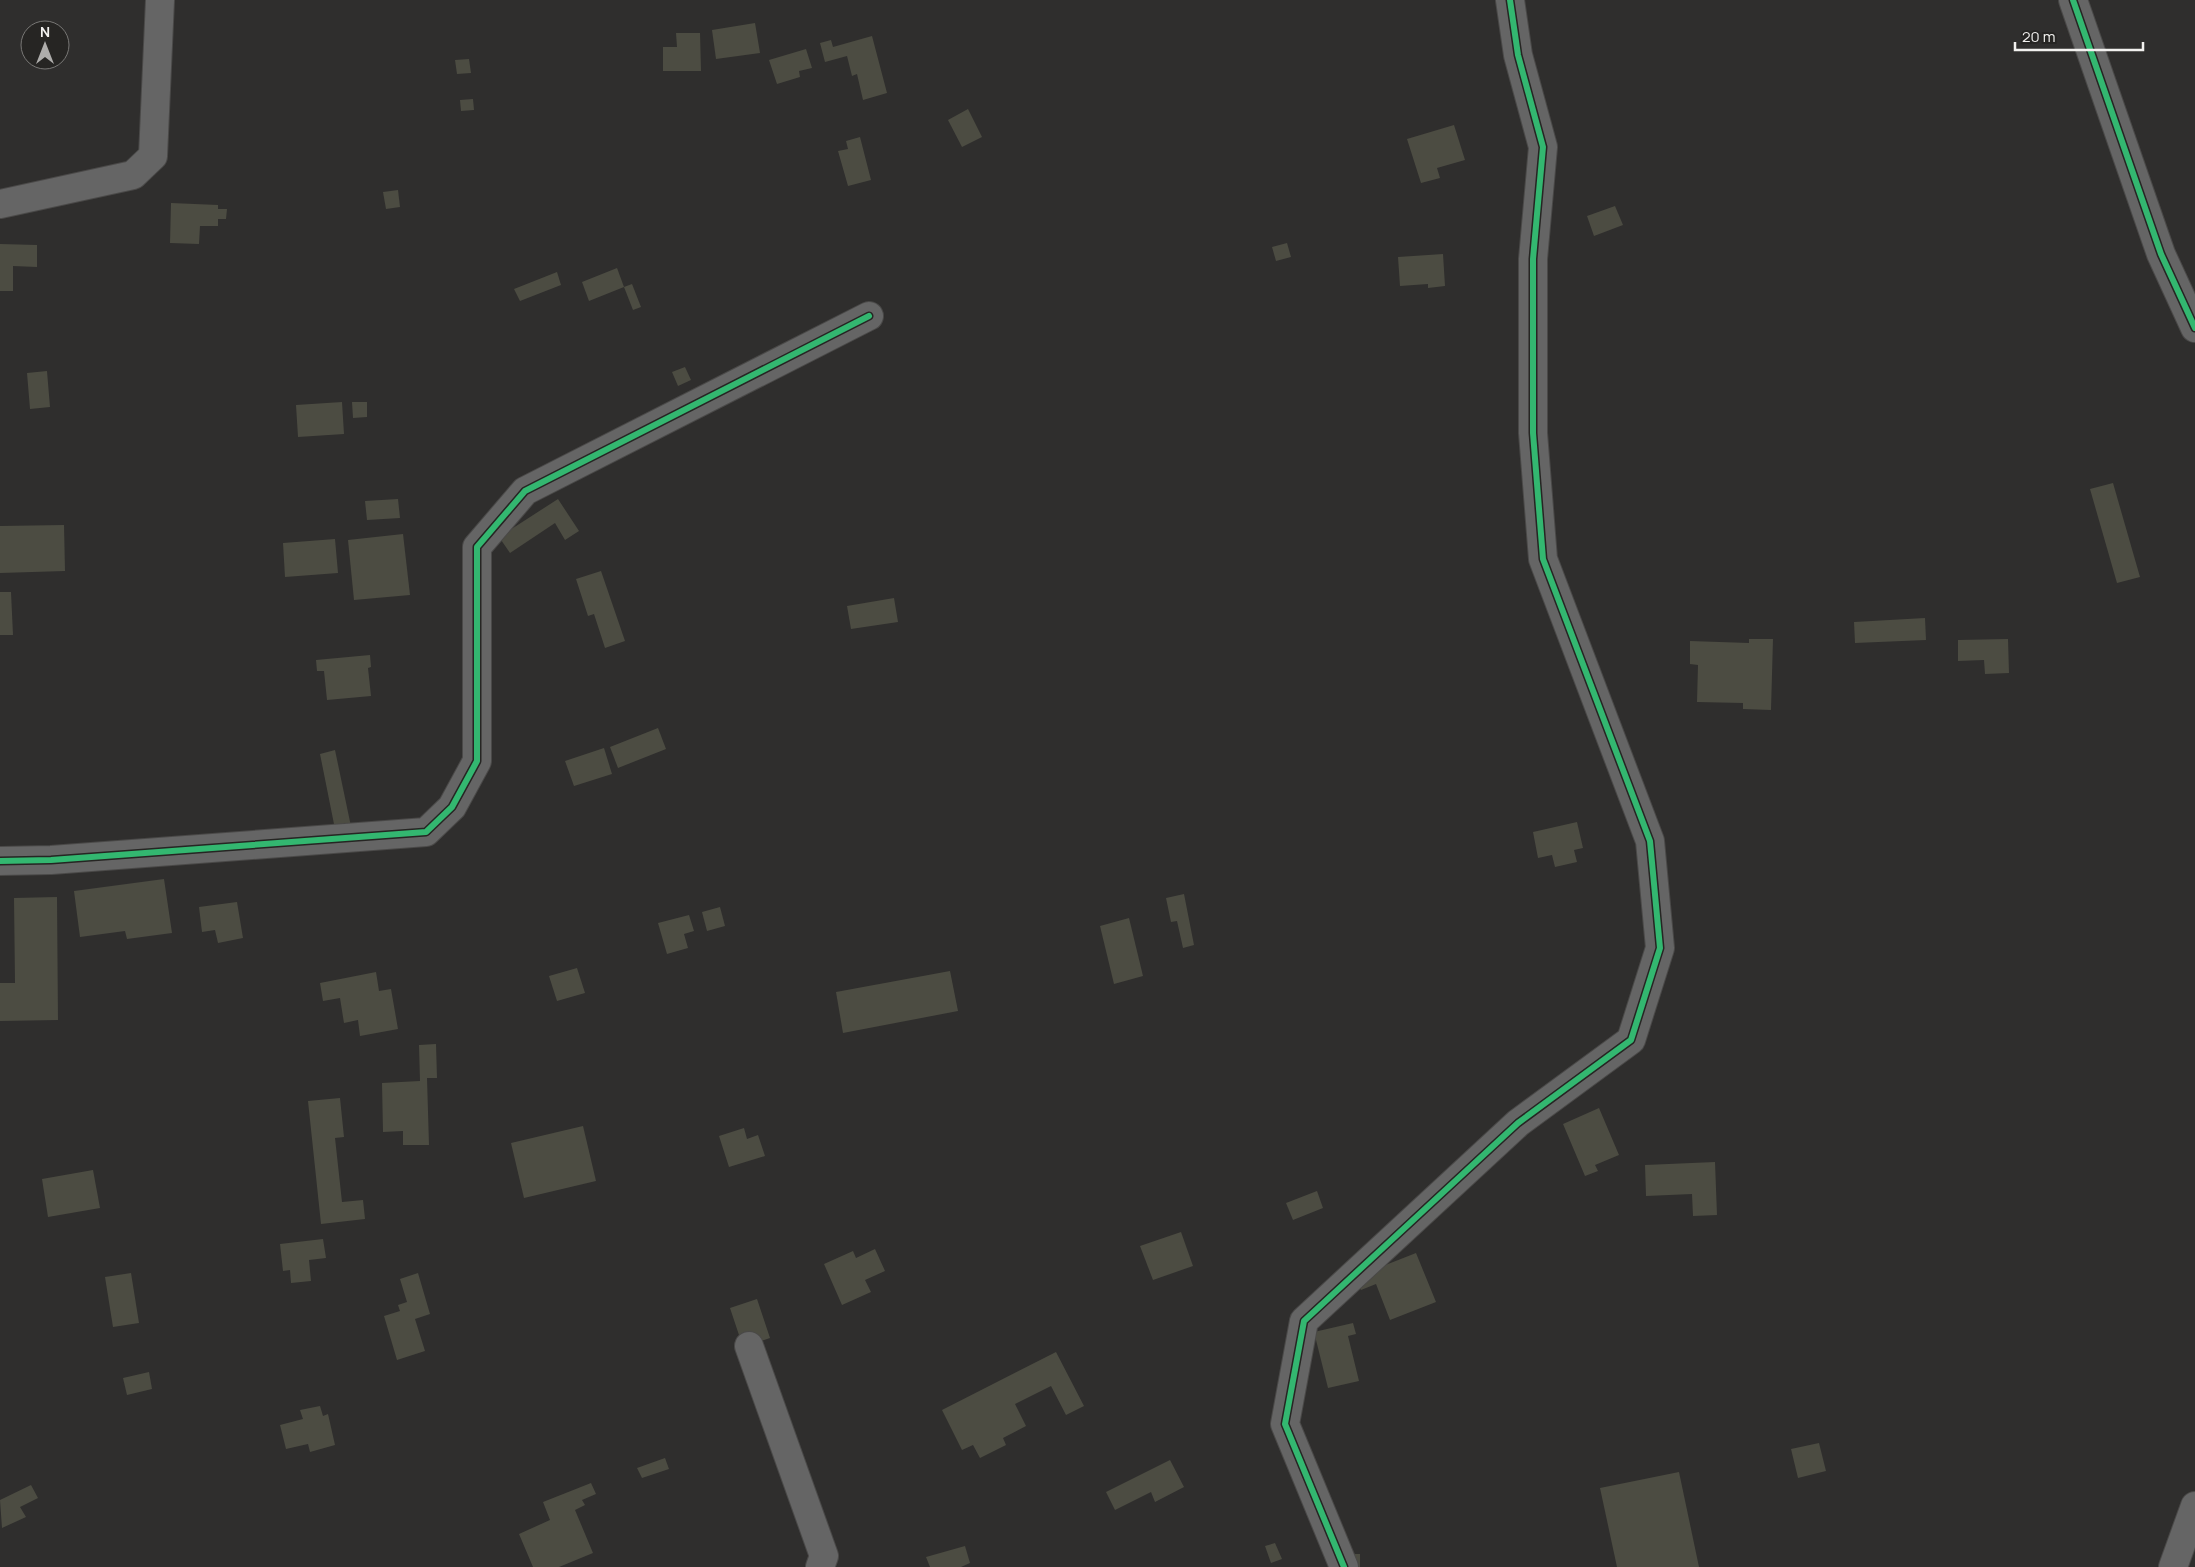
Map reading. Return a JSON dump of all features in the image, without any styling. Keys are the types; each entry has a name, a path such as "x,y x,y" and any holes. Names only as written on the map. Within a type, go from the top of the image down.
{"street":[{"path":"0,204 133,175 153,156 160,0"},
{"path":"1344,1567 1285,1424 1304,1322 1518,1123 1631,1040 1660,948 1650,841 1543,559 1533,434 1533,259 1543,147 1518,54 1510,0"},
{"path":"2072,0 2161,254 2195,328"},
{"path":"0,861 60,859 426,832 452,807 477,761 477,547 525,491 869,316"},
{"path":"749,1346 824,1556 820,1567"},
{"path":"2173,1567 2195,1506"}],"building":[{"path":"755,23 760,53 716,59 712,30"},
{"path":"676,33 700,33 701,71 663,71 663,47 677,47"},
{"path":"872,36 887,93 863,100 857,74 852,76 847,56 825,62 820,43 831,40 833,47"},
{"path":"806,49 812,68 799,71 800,77 777,84 769,60"},
{"path":"469,59 471,73 457,74 455,60"},
{"path":"473,99 474,110 461,111 460,100"},
{"path":"968,109 982,137 962,147 948,120"},
{"path":"1454,125 1465,160 1437,168 1440,178 1421,183 1407,139"},
{"path":"860,137 871,180 848,186 838,151 848,149 846,141"},
{"path":"398,190 400,207 386,209 383,192"},
{"path":"171,203 218,205 218,209 227,209 226,219 218,219 218,226 200,226 199,244 170,243"},
{"path":"1615,206 1623,225 1594,236 1587,216"},
{"path":"1287,243 1291,257 1276,261 1272,247"},
{"path":"0,244 37,245 37,267 13,266 13,291 0,291"},
{"path":"1443,254 1445,286 1428,288 1428,284 1400,286 1398,257"},
{"path":"617,268 624,287 589,301 582,282"},
{"path":"557,272 561,285 520,301 514,289"},
{"path":"632,284 641,307 633,310 624,287"},
{"path":"685,367 691,380 678,386 672,372"},
{"path":"47,371 50,407 30,409 27,373"},
{"path":"342,402 344,434 298,437 296,405"},
{"path":"352,402 367,402 367,417 353,418"},
{"path":"2113,483 2140,577 2117,583 2090,489"},
{"path":"398,499 400,518 367,520 365,501"},
{"path":"558,499 579,531 565,540 555,523 510,553 499,537"},
{"path":"64,525 65,571 0,573 0,526"},
{"path":"403,534 410,595 354,600 348,540"},
{"path":"335,539 338,573 285,577 283,543"},
{"path":"601,571 625,641 605,648 594,614 588,616 576,579"},
{"path":"0,592 11,592 13,635 0,635"},
{"path":"894,598 898,622 851,629 847,606"},
{"path":"1925,618 1926,640 1855,643 1854,622"},
{"path":"1749,639 1773,639 1771,710 1743,709 1743,703 1697,702 1698,665 1690,664 1690,641 1749,643"},
{"path":"2008,639 2009,673 1985,674 1984,660 1958,661 1958,640"},
{"path":"370,655 371,667 368,668 371,696 327,700 324,671 317,671 316,660"},
{"path":"658,728 666,749 618,768 610,747"},
{"path":"604,748 612,774 574,786 565,761"},
{"path":"335,750 353,836 337,839 320,754"},
{"path":"1577,822 1583,848 1574,850 1577,862 1555,867 1552,855 1538,858 1533,832"},
{"path":"164,879 172,933 127,939 125,931 80,937 74,891"},
{"path":"1184,894 1194,945 1183,948 1177,921 1171,922 1166,898"},
{"path":"57,897 58,1020 0,1021 0,983 15,983 14,898"},
{"path":"237,902 243,938 218,943 215,930 202,932 199,907"},
{"path":"720,907 725,926 707,931 702,912"},
{"path":"689,915 694,931 684,934 688,948 667,954 658,923"},
{"path":"1129,918 1143,976 1114,984 1100,926"},
{"path":"577,968 585,993 557,1001 549,976"},
{"path":"950,971 958,1011 843,1033 836,992"},
{"path":"376,972 379,991 391,989 398,1029 360,1036 358,1020 344,1023 340,998 323,1001 320,983"},
{"path":"436,1044 437,1078 427,1078 429,1145 403,1145 403,1131 383,1132 382,1083 420,1081 419,1045"},
{"path":"340,1098 344,1137 335,1138 342,1202 363,1200 365,1219 321,1224 308,1101"},
{"path":"1599,1108 1619,1155 1595,1165 1598,1171 1585,1176 1563,1124"},
{"path":"583,1126 596,1181 524,1198 511,1143"},
{"path":"744,1128 747,1139 758,1135 765,1156 729,1167 719,1136"},
{"path":"1715,1162 1717,1215 1693,1216 1692,1194 1646,1196 1645,1165"},
{"path":"93,1170 100,1208 48,1217 42,1179"},
{"path":"1317,1191 1323,1208 1293,1220 1286,1203"},
{"path":"1181,1232 1193,1266 1153,1280 1140,1246"},
{"path":"323,1239 326,1258 309,1260 311,1281 291,1283 290,1270 283,1271 280,1244"},
{"path":"875,1249 885,1271 865,1280 871,1292 842,1305 824,1264 853,1251 856,1258"},
{"path":"1416,1253 1436,1302 1390,1320 1376,1284 1361,1290 1355,1277"},
{"path":"131,1273 139,1323 113,1327 105,1277"},
{"path":"418,1273 430,1314 415,1319 425,1351 397,1360 384,1316 400,1311 398,1305 407,1302 400,1279"},
{"path":"757,1299 770,1338 743,1347 730,1308"},
{"path":"1353,1323 1356,1334 1348,1336 1359,1381 1328,1388 1314,1332"},
{"path":"1056,1352 1084,1406 1066,1415 1051,1386 1015,1404 1026,1426 1003,1438 1006,1445 980,1458 973,1445 962,1450 942,1410"},
{"path":"149,1372 152,1389 127,1395 123,1378"},
{"path":"320,1406 323,1416 328,1414 335,1445 310,1452 308,1444 286,1449 280,1425 303,1419 300,1410"},
{"path":"1819,1443 1826,1471 1798,1478 1791,1449"},
{"path":"665,1458 669,1469 642,1478 637,1468"},
{"path":"1170,1460 1184,1487 1155,1502 1151,1492 1115,1510 1106,1492"},
{"path":"1679,1472 1699,1567 1617,1567 1600,1488"},
{"path":"591,1483 596,1494 582,1500 585,1505 575,1510 593,1553 559,1567 533,1567 519,1534 550,1520 543,1502"},
{"path":"31,1485 38,1498 20,1507 26,1517 2,1528 0,1500"},
{"path":"1275,1543 1282,1559 1271,1563 1265,1546"},
{"path":"965,1546 970,1563 961,1567 930,1567 926,1557"},
{"path":"1337,1554 1360,1554 1360,1567 1337,1567"}],"cycle path":[{"path":"1344,1567 1285,1424 1304,1321 1518,1123 1631,1040 1660,948 1650,841 1543,559 1533,433 1533,259 1543,147 1518,55 1510,0"},
{"path":"2073,0 2161,254 2195,328"},
{"path":"0,861 51,860 426,832 452,807 477,761 477,547 525,491 869,316"}]}
